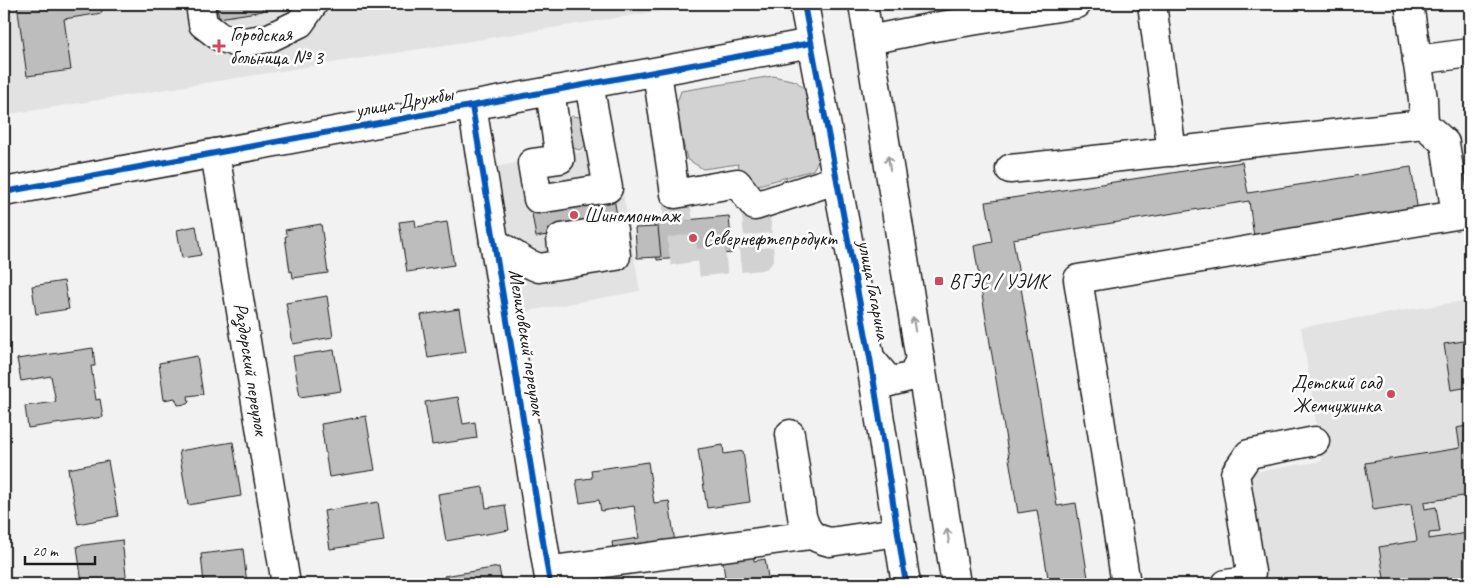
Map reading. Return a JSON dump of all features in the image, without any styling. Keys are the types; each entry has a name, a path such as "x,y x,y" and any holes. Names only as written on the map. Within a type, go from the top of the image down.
{"street":[{"path":"200,4 203,24 220,37 237,43 269,38 300,23 313,4"},
{"name":"улица Гагарина","path":"804,4 870,358 906,584"},
{"name":"улица Гагарина","path":"863,4 956,584"},
{"path":"869,40 934,27 1076,4"},
{"path":"1152,4 1172,152"},
{"path":"1126,584 1078,279 1456,215 1445,143 1424,124 1409,4"},
{"name":"улица Дружбы","path":"4,192 810,43"},
{"path":"1417,60 1470,53"},
{"path":"657,72 675,194 738,183 755,206 836,180"},
{"path":"589,84 602,151 608,188 538,199 532,163 602,151"},
{"path":"550,91 560,159"},
{"name":"Мелиховский переулок","path":"472,106 550,584"},
{"path":"1010,169 1424,124"},
{"name":"Раздорский переулок","path":"215,153 286,584"},
{"path":"494,242 527,263 539,268 564,264"},
{"path":"870,358 890,382 913,376 920,359"},
{"path":"790,434 802,516 806,528 811,535 830,542 898,532"},
{"path":"1226,584 1241,582 1250,572 1235,474 1249,454 1316,441"},
{"path":"558,584 560,568 811,535"}],"shaded area":[{"name":"Городская больница № 3","path":"4,4 704,4 4,115"},
{"path":"773,76 796,81 811,95 822,153 813,170 751,187 743,182 738,164 703,169 687,159 675,108 681,91"},
{"path":"572,116 580,117 586,121 587,142 579,150 568,146 566,122"},
{"path":"615,146 640,291 490,318 465,172"},
{"name":"Детский сад Жемчужинка","path":"1470,300 1470,584 1266,584 1248,473 1322,461 1301,327"}],"building":[{"path":"17,4 101,4 102,13 64,19 71,70 27,76"},
{"path":"216,4 262,4 263,11 219,18"},
{"path":"1242,162 1248,193 1411,167 1418,212 1254,237 1249,201 1013,239 1057,506 1076,503 1089,584 1049,584 1037,510 1018,513 974,246 993,242 986,202"},
{"name":"Шиномонтаж","path":"613,192 618,222 536,237 531,208"},
{"name":"Севернефтепродукт","path":"729,216 732,253 657,260 654,223"},
{"path":"415,220 416,227 447,222 454,265 407,272 399,222"},
{"path":"321,224 328,273 293,278 292,271 290,272 285,230"},
{"path":"196,226 201,255 182,258 177,230"},
{"path":"658,227 661,257 637,258 635,228"},
{"path":"64,281 69,309 36,314 32,286"},
{"path":"327,296 333,337 293,344 286,303"},
{"path":"459,309 466,352 428,358 421,315"},
{"path":"1470,340 1470,387 1451,390 1444,344"},
{"path":"93,348 95,366 91,366 96,400 100,399 103,417 28,428 25,406 56,402 51,376 21,381 17,359"},
{"path":"334,350 341,391 300,397 293,356"},
{"path":"197,356 203,394 188,396 189,402 187,404 178,405 175,398 164,400 159,363"},
{"path":"458,397 463,424 475,422 477,438 432,445 425,402"},
{"path":"366,416 375,470 329,477 321,424"},
{"path":"1470,425 1470,495 1424,502 1425,509 1436,507 1440,532 1429,533 1429,539 1467,533 1470,556 1470,580 1445,584 1385,584 1379,547 1417,541 1411,504 1373,510 1365,463 1460,448 1457,428"},
{"path":"233,442 241,496 188,505 179,451"},
{"path":"723,445 724,454 743,451 750,502 707,508 698,449"},
{"path":"108,461 118,516 78,524 68,469"},
{"path":"648,462 654,503 669,501 675,543 614,555 612,542 639,538 634,506 601,511 599,500 580,503 576,480 592,478 591,470"},
{"path":"483,487 486,508 505,505 509,530 446,541 438,494"},
{"path":"378,502 384,541 330,549 324,511"},
{"path":"122,540 127,584 82,584 77,546"},
{"path":"243,549 247,584 204,584 201,554"},
{"path":"753,550 754,561 765,559 769,584 726,584 722,556"},
{"path":"499,567 502,584 446,584 444,576"},
{"path":"413,578 414,584 377,584"},
{"path":"676,580 677,584 642,584"}],"tunnel":[{"path":"675,194 685,264 760,256 755,206"}],"cycle path":[{"path":"804,4 870,358 906,584"},
{"path":"4,192 811,43"},
{"path":"472,106 550,584"}],"place":[{"name":"Городская больница № 3","path":"219,46"},
{"name":"Шиномонтаж","path":"574,215"},
{"name":"Севернефтепродукт","path":"693,238"},
{"name":"ВГЭС / УЭИК","path":"939,281"},
{"name":"Детский сад Жемчужинка","path":"1391,394"}]}
